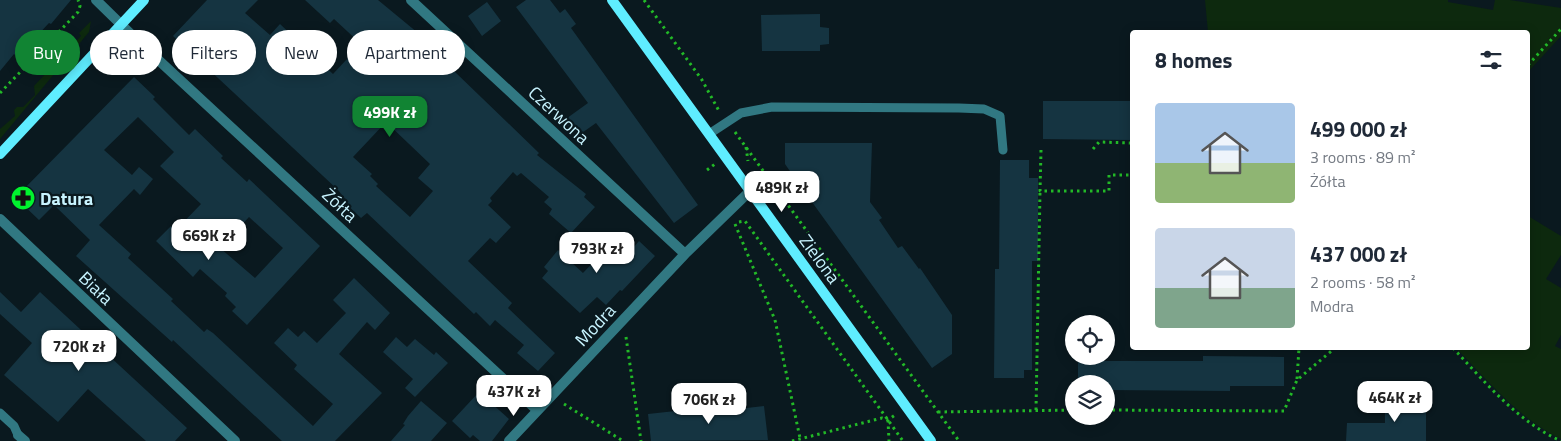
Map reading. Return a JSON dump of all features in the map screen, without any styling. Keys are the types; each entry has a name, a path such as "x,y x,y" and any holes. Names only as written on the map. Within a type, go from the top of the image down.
{"street":[{"name":"Żółta","path":"96,0 537,410"},
{"path":"0,154 144,0"},
{"name":"Czerwona","path":"411,0 685,254"},
{"name":"Zielona","path":"612,0 931,441"},
{"name":"Modra","path":"509,441 685,254 750,191"},
{"name":"Biała","path":"0,219 235,441"}],"lane":[{"path":"709,134 742,113 772,107 984,109 1000,116 1003,150"},
{"path":"0,413 14,426 22,438"}],"path":[{"path":"0,93 78,12 80,6 78,0"},
{"path":"644,0 702,80 713,104 959,441"},
{"path":"1530,63 1561,29"},
{"path":"1092,148 1099,142 1130,143"},
{"path":"1036,410 1041,150"},
{"path":"1040,191 1109,191 1109,175 1130,175"},
{"path":"729,226 745,221 904,441"},
{"path":"735,223 775,320 800,438"},
{"path":"632,330 626,336 641,441"},
{"path":"1115,410 1284,410 1297,380 1299,350"},
{"path":"1297,380 1333,350"},
{"path":"1455,350 1523,417 1546,434 1561,441"},
{"path":"551,396 622,440"},
{"path":"938,412 1065,410"},
{"path":"792,441 882,418 888,420"},
{"path":"888,420 889,441"},
{"path":"614,441 622,440"}],"green space":[{"path":"1205,0 1448,0 1448,2 1493,10 1495,0 1510,0 1561,8 1561,36 1530,70 1530,30 1208,30"},
{"path":"91,21 89,32 80,43 80,32"},
{"path":"44,75 53,75 0,139 0,129 15,116 14,110 17,107 23,107 35,95 34,86"},
{"path":"1530,217 1561,236 1561,255 1546,279 1561,288 1561,335 1555,346 1561,349 1561,439 1531,421 1492,386 1458,350 1530,350"}],"building":[{"path":"0,0 71,0 51,24 49,23 42,30 15,30 15,55 0,71"},
{"path":"207,0 258,0 245,13 266,31 266,75 337,75 337,70 347,59 347,75 458,75 539,153 537,155 586,194 584,197 595,207 571,233 549,214 552,209 544,202 549,197 521,173 517,176 513,172 490,198 492,201 488,205 511,227 496,243 490,238 468,261 512,303 508,308 555,353 538,371 517,353 524,345 495,320 490,326 476,312 474,314 367,213 361,218 344,202 346,200 338,190 215,75 256,75 256,30 179,30","holes":["386,122 430,164 418,178 433,191 410,217 376,186 378,184 370,176 372,174 353,157"]},
{"path":"305,0 378,0 414,30 347,31 334,19 330,23"},
{"path":"526,0 550,0 560,13 565,9 576,24 571,28 698,205 674,223 596,123 579,135 563,121 588,103 516,7"},
{"path":"487,2 501,21 482,36 468,16"},
{"path":"820,14 820,27 829,28 829,44 820,45 820,51 762,51 761,15"},
{"path":"280,24 286,30 275,30"},
{"path":"134,77 189,135 195,129 223,156 221,158 247,182 249,179 320,246 247,325 232,311 236,307 225,296 227,293 200,269 193,277 156,241 171,226 176,230 201,204 160,166 174,152 138,117 104,150 132,175 139,167 153,179 140,195 134,189 99,225 131,254 128,258 173,299 171,301 204,332 207,329 213,333 313,426 333,404 294,369 297,365 274,343 288,328 298,337 304,331 317,343 346,313 333,300 354,278 390,313 375,330 367,322 339,354 382,393 335,441 282,441 173,340 172,342 76,256 90,240 54,205 39,220 18,200 19,194","holes":["249,217 283,248 255,278 220,248"]},
{"path":"1043,101 1130,101 1130,140 1043,139"},
{"path":"785,143 872,143 870,202 882,218 879,220 898,248 902,246 920,268 952,315 952,354 932,368 804,191 804,177 794,177 785,164"},
{"path":"1000,160 1029,160 1029,178 1038,178 1038,261 1032,261 1032,370 1024,370 1024,378 994,378 995,269 999,269"},
{"path":"618,236 632,249 639,241 655,256 606,305 597,297 580,313 542,278 548,271 544,267 558,250 583,273"},
{"path":"0,292 21,312 40,292 187,428 175,441 146,441 88,389 58,422 4,375 32,343 0,314"},
{"path":"396,337 407,347 415,339 434,355 436,352 448,363 415,397 405,388 413,379 383,352"},
{"path":"1203,356 1284,357 1284,386 1230,386 1230,391 1115,390 1115,375 1078,375 1078,365 1115,365 1115,361 1203,361"},
{"path":"479,392 509,419 492,441 480,441 473,435 470,438 452,421"},
{"path":"1396,395 1417,395 1417,400 1426,400 1426,441 1346,441 1347,423 1385,423 1385,405 1396,405"},
{"path":"421,401 447,423 431,441 391,441 405,425 403,424 408,416"},
{"path":"764,406 768,440 651,441 648,414 703,408 704,413"}],"place":[{"name":"Datura","path":"23,198"}]}
